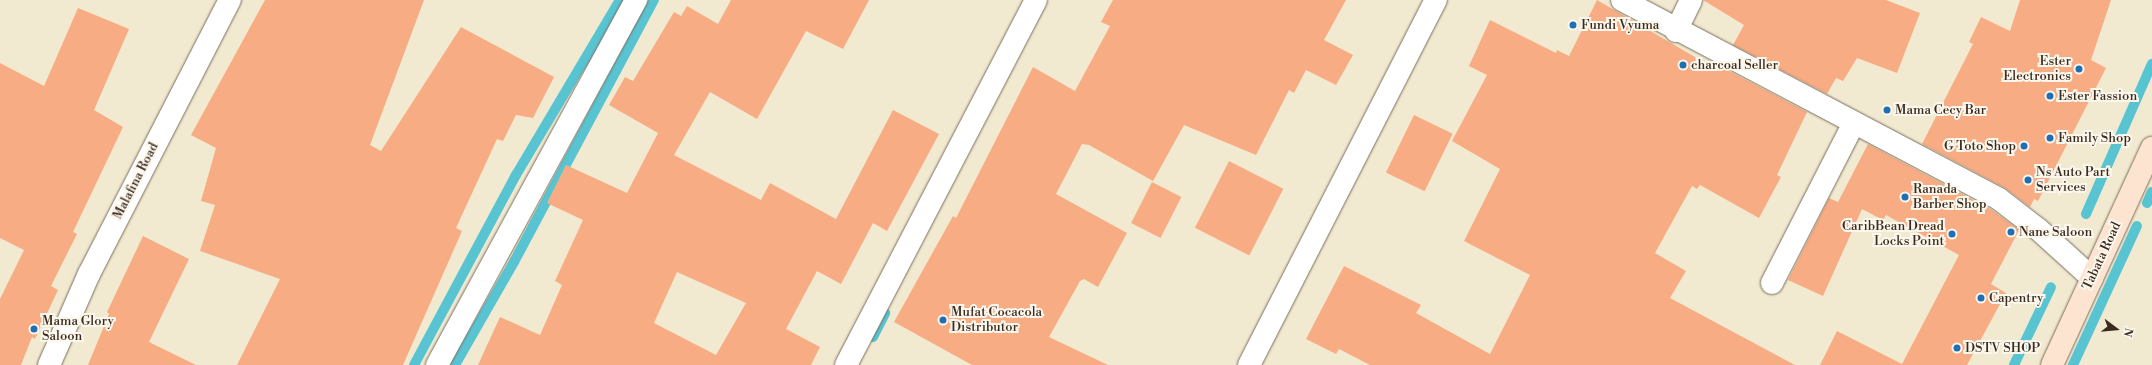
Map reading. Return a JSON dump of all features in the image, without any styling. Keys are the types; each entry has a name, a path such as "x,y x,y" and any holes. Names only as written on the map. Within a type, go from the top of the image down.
{"main road":[{"name":"Tabata Road","path":"2052,365 2152,148"}],"street":[{"name":"Malafina Road","path":"49,365 88,274 230,0"},
{"path":"437,365 636,0"},
{"path":"846,365 1036,0"},
{"path":"1249,365 1436,0"},
{"path":"1622,0 1676,31 1999,199 2038,229 2092,278"},
{"path":"1676,31 1691,0"},
{"path":"1772,282 1854,123"}],"building":[{"path":"265,0 424,0 370,145 381,151 461,27 554,77 533,118 516,115 503,141 497,139 456,228 462,231 403,365 237,365 280,279 200,251 215,205 201,201 216,148 191,135"},
{"path":"731,0 869,0 843,49 806,31 757,119 710,92 674,155 761,200 770,183 836,219 893,110 939,134 887,231 873,223 841,284 817,271 786,329 820,347 811,365 478,365 500,317 540,335 562,285 555,281 583,220 547,203 566,165 627,193 658,133 609,105 625,77 633,81 674,12 681,16 687,6 718,24","holes":["677,272 746,303 716,355 654,323"]},
{"path":"1113,0 1346,0 1324,40 1353,55 1336,85 1306,70 1294,93 1289,90 1256,155 1184,125 1153,181 1089,145 1082,144 1056,194 1127,233 1098,287 1084,279 1080,281 1049,337 1108,365 972,365 894,322 953,216 956,218 1033,67 1075,91 1110,26 1101,22"},
{"path":"1597,0 1719,71 1721,67 1807,112 1777,175 1781,177 1759,218 1700,185 1697,189 1692,186 1655,253 1686,271 1670,298 1795,365 1370,365 1339,349 1336,354 1306,339 1344,266 1421,305 1416,313 1490,354 1530,275 1464,241 1500,169 1452,141 1487,75 1469,66 1490,20 1556,53 1557,50 1569,56"},
{"path":"1703,0 1886,0 1920,13 1897,73 1857,58 1843,81 1836,78 1827,94 1733,45 1744,25"},
{"path":"2020,0 2111,0 2091,60 2106,68 2038,201 2034,199 2030,207 2005,188 1922,144 1973,44 1969,42 1981,17 2010,31"},
{"path":"78,8 129,29 94,110 123,127 73,232 77,234 51,286 58,290 35,339 32,337 21,365 0,365 0,299 24,250 0,238 0,63 44,86"},
{"path":"1414,115 1453,134 1425,191 1386,173"},
{"path":"1868,144 1992,210 2019,230 1991,284 2006,293 1967,365 1820,365 1837,331 1902,364 1959,255 1886,215 1883,220 1862,209 1823,296 1788,280 1829,198 1838,202"},
{"path":"1229,161 1283,189 1249,256 1195,228"},
{"path":"1152,182 1181,197 1161,238 1131,223"},
{"path":"143,236 189,259 149,342 196,365 88,365 109,314 107,312"}],"waterway":[{"path":"414,365 516,175 620,0"},
{"path":"455,365 514,262 654,0"},
{"path":"2086,214 2152,64"},
{"path":"2147,203 2152,192"},
{"path":"2073,365 2137,226"},
{"path":"2014,365 2051,287"},
{"path":"873,337 885,313"}],"place":[{"name":"Fundi Vyuma","path":"1573,25"},
{"name":"charcoal Seller","path":"1683,65"},
{"name":"Ester Electronics","path":"2079,69"},
{"name":"Ester Fassion","path":"2050,96"},
{"name":"Mama Cecy Bar","path":"1887,110"},
{"name":"Family Shop","path":"2050,138"},
{"name":"G Toto Shop","path":"2024,146"},
{"name":"Ns Auto Part Services","path":"2028,180"},
{"name":"Ranada Barber Shop","path":"1905,197"},
{"name":"Nane Saloon","path":"2011,232"},
{"name":"CaribBean Dread Locks Point","path":"1952,234"},
{"name":"Capentry","path":"1981,298"},
{"name":"Mufat Cocacola Distributor","path":"943,320"},
{"name":"Mama Glory Saloon","path":"34,329"},
{"name":"DSTV SHOP","path":"1957,348"}]}
